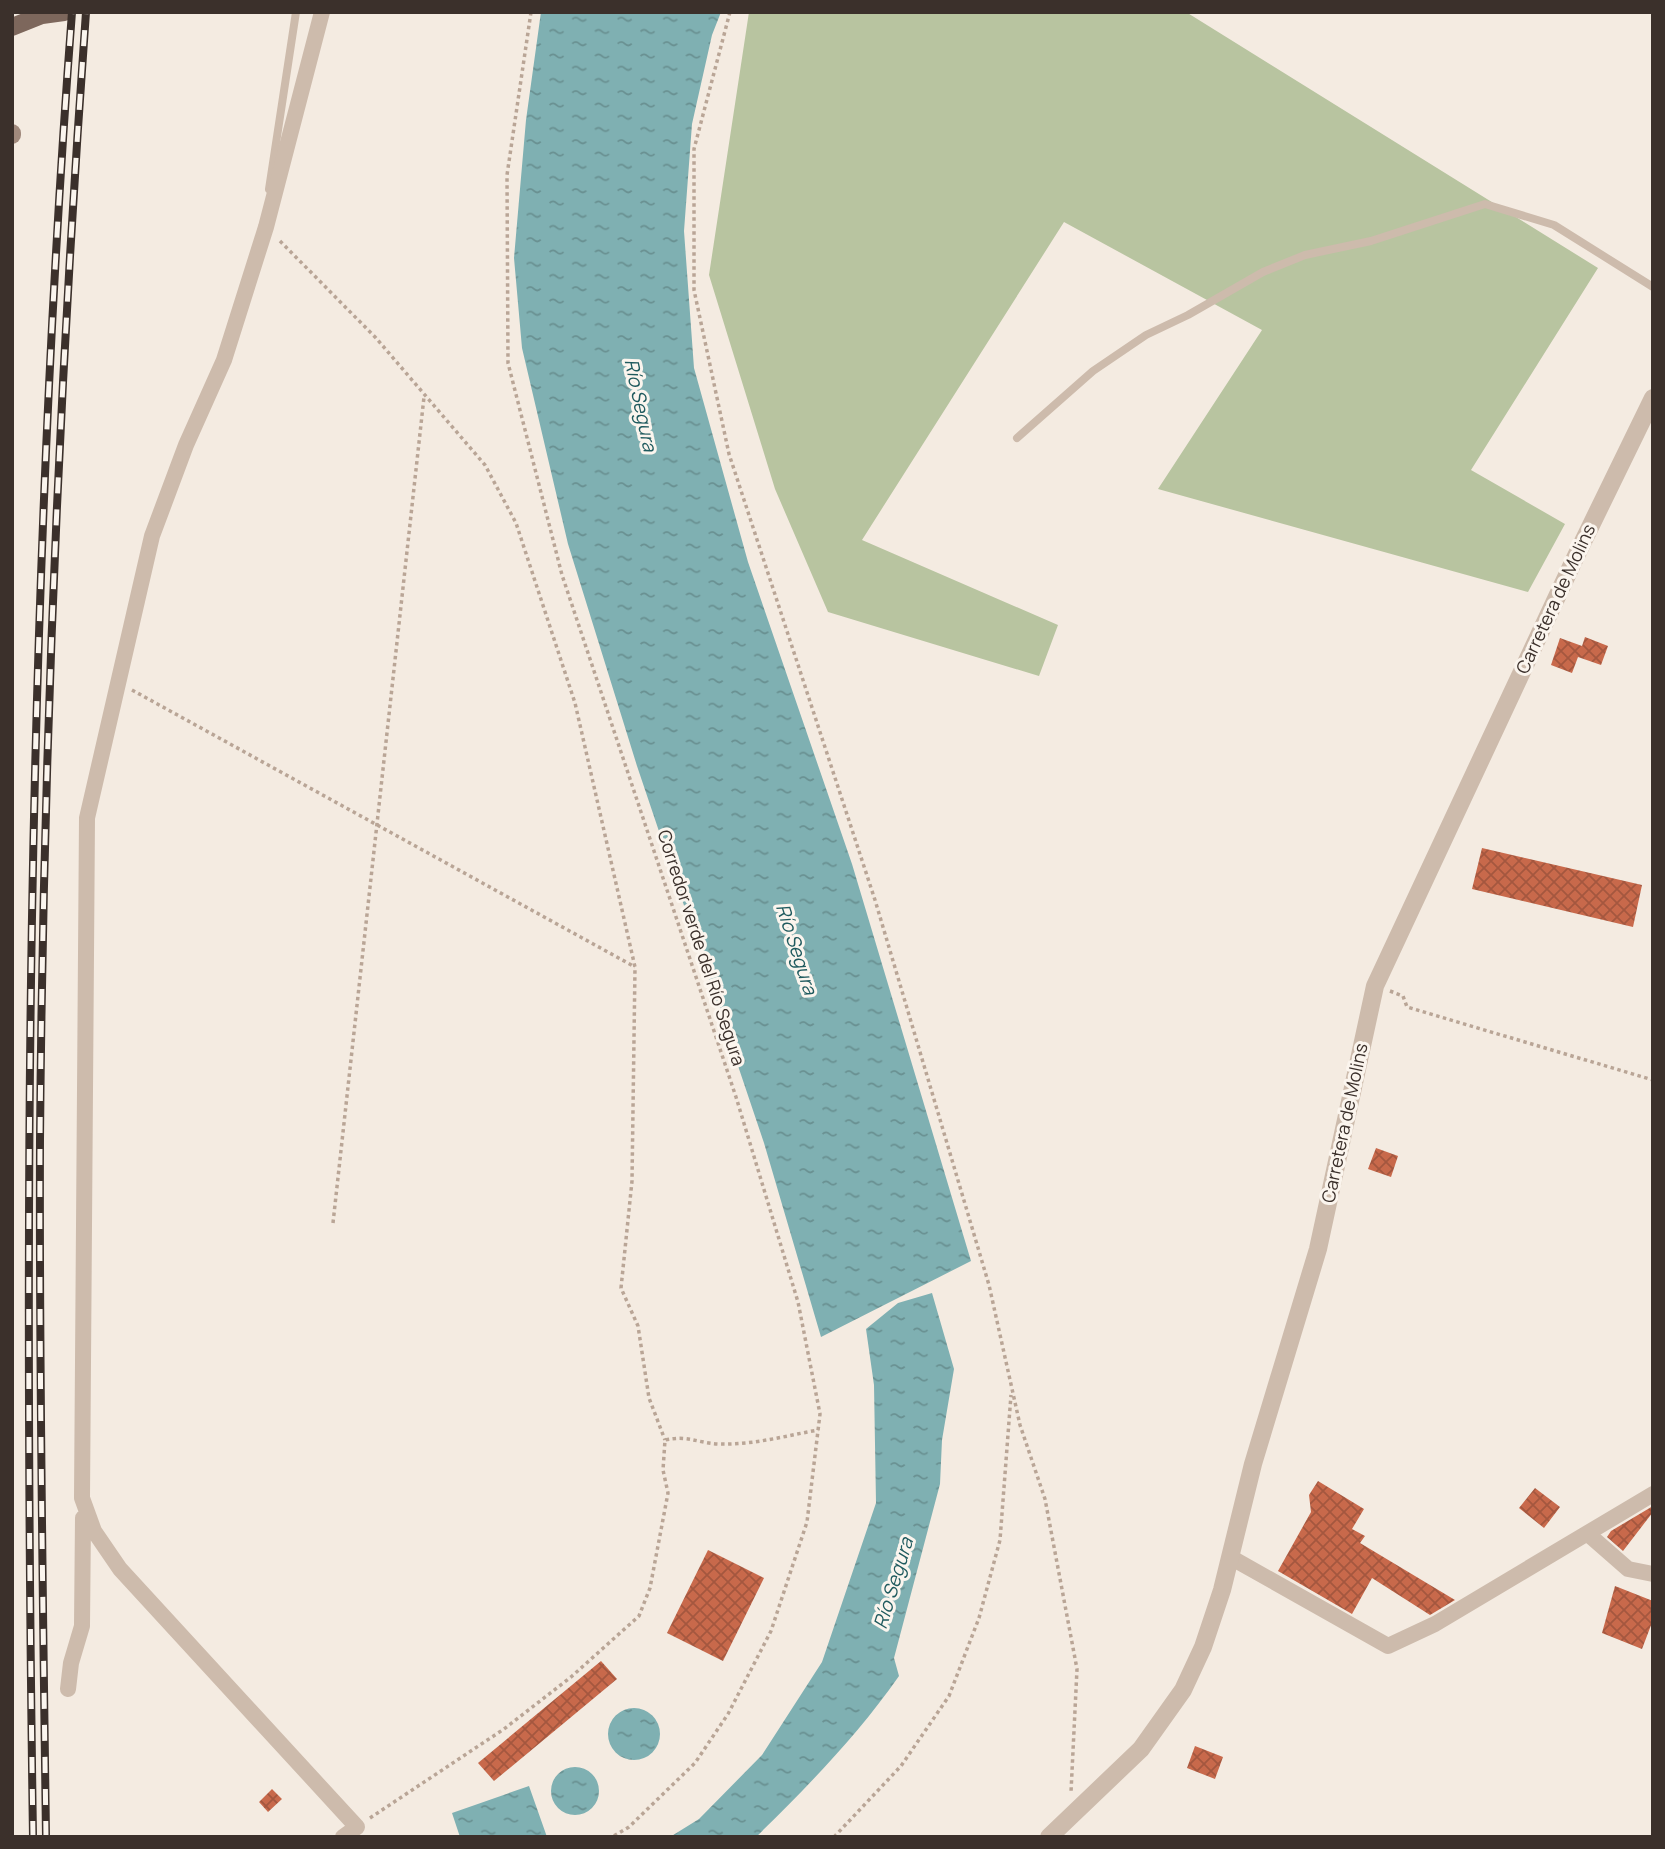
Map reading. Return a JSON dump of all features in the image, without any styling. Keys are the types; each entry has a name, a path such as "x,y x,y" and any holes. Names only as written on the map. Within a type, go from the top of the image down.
{"main road":[{"path":"12,26 18,12"},
{"path":"12,26 42,15 64,12"}],"street":[{"path":"68,1689 71,1663 82,1626 85,1547 82,1498 87,818 152,536 186,446 224,360 266,227 323,12"},
{"name":"Carretera de Molins","path":"1049,1837 1141,1749 1183,1690 1203,1647 1230,1557 1253,1464 1318,1249 1376,986 1576,556 1653,398"},
{"path":"1230,1557 1388,1646 1435,1624 1653,1494"},
{"path":"82,1498 94,1531 120,1569 357,1827 343,1837"},
{"path":"1588,1534 1628,1569 1653,1574"}],"lane":[{"path":"266,227 272,151 296,12"},
{"path":"1017,438 1093,371 1146,335 1188,315 1263,272 1305,255 1371,241 1485,204 1554,225 1653,287"}],"path":[{"name":"Corredor verde del Río Segura","path":"531,12 507,175 508,363 562,575 736,1097 799,1302 820,1414 807,1522 771,1631 728,1714 695,1763 629,1826 612,1837"},
{"path":"730,12 694,149 694,290 729,454 879,913 989,1285 1020,1425 1045,1499 1077,1669 1070,1771 1072,1816"},
{"path":"266,227 376,338 485,464 516,523 575,703 635,967 632,1181 621,1287 638,1326 649,1398 664,1440 663,1470 668,1493 650,1588 639,1616 571,1677 504,1729 357,1827"},
{"path":"333,1223 424,396"},
{"path":"118,682 635,967"},
{"path":"1376,986 1403,996 1408,1006 1653,1080"},
{"path":"834,1837 901,1766 949,1696 979,1618 1000,1540 1012,1389"},
{"path":"664,1440 682,1436 716,1444 757,1443 818,1430"}],"green space":[{"path":"749,12 1186,12 1598,268 1471,470 1565,524 1528,592 1158,489 1262,330 1064,222 862,540 1058,625 1039,676 828,612 775,489 709,275"}],"water":[{"name":"Río Segura","path":"541,12 721,12 712,35 692,124 684,231 694,368 748,562 852,864 971,1261 821,1337 764,1143 637,766 568,544 522,348 514,258 526,120"},
{"name":"Río Segura","path":"932,1293 954,1369 942,1440 940,1484 894,1658 899,1676 831,1760 756,1837 670,1837 699,1819 762,1755 822,1662 876,1503 874,1385 866,1329 898,1303"},
{"path":"634,1708 653,1715 660,1734 653,1753 634,1760 615,1753 608,1734 615,1715"},
{"path":"575,1767 584,1768 592,1774 598,1782 598,1800 592,1808 584,1814 575,1815 566,1814 558,1808 552,1800 551,1791 552,1782 558,1774 566,1768"},
{"path":"529,1786 547,1837 460,1837 452,1813"}],"building":[{"path":"1585,637 1608,646 1601,665 1578,657 1572,673 1551,665 1560,638 1582,646"},
{"path":"1482,848 1642,885 1633,927 1472,889"},
{"path":"1376,1148 1398,1156 1391,1177 1368,1169"},
{"path":"1318,1481 1364,1509 1352,1529 1365,1536 1360,1543 1455,1600 1430,1615 1372,1578 1352,1614 1278,1571 1311,1512 1309,1495"},
{"path":"1535,1488 1560,1507 1544,1528 1519,1508"},
{"path":"1653,1506 1653,1512 1623,1551 1607,1537 1611,1531"},
{"path":"708,1550 764,1578 723,1661 667,1633"},
{"path":"1615,1586 1653,1601 1653,1620 1642,1649 1602,1633"},
{"path":"601,1661 617,1679 494,1781 478,1763"},
{"path":"1195,1746 1223,1757 1215,1779 1187,1768"},
{"path":"272,1789 282,1799 268,1812 259,1802"}],"railway":[{"path":"33,1837 29,1380 32,924 45,468 72,12"},
{"path":"46,1837 40,1227 45,858 60,435 86,12"}]}
